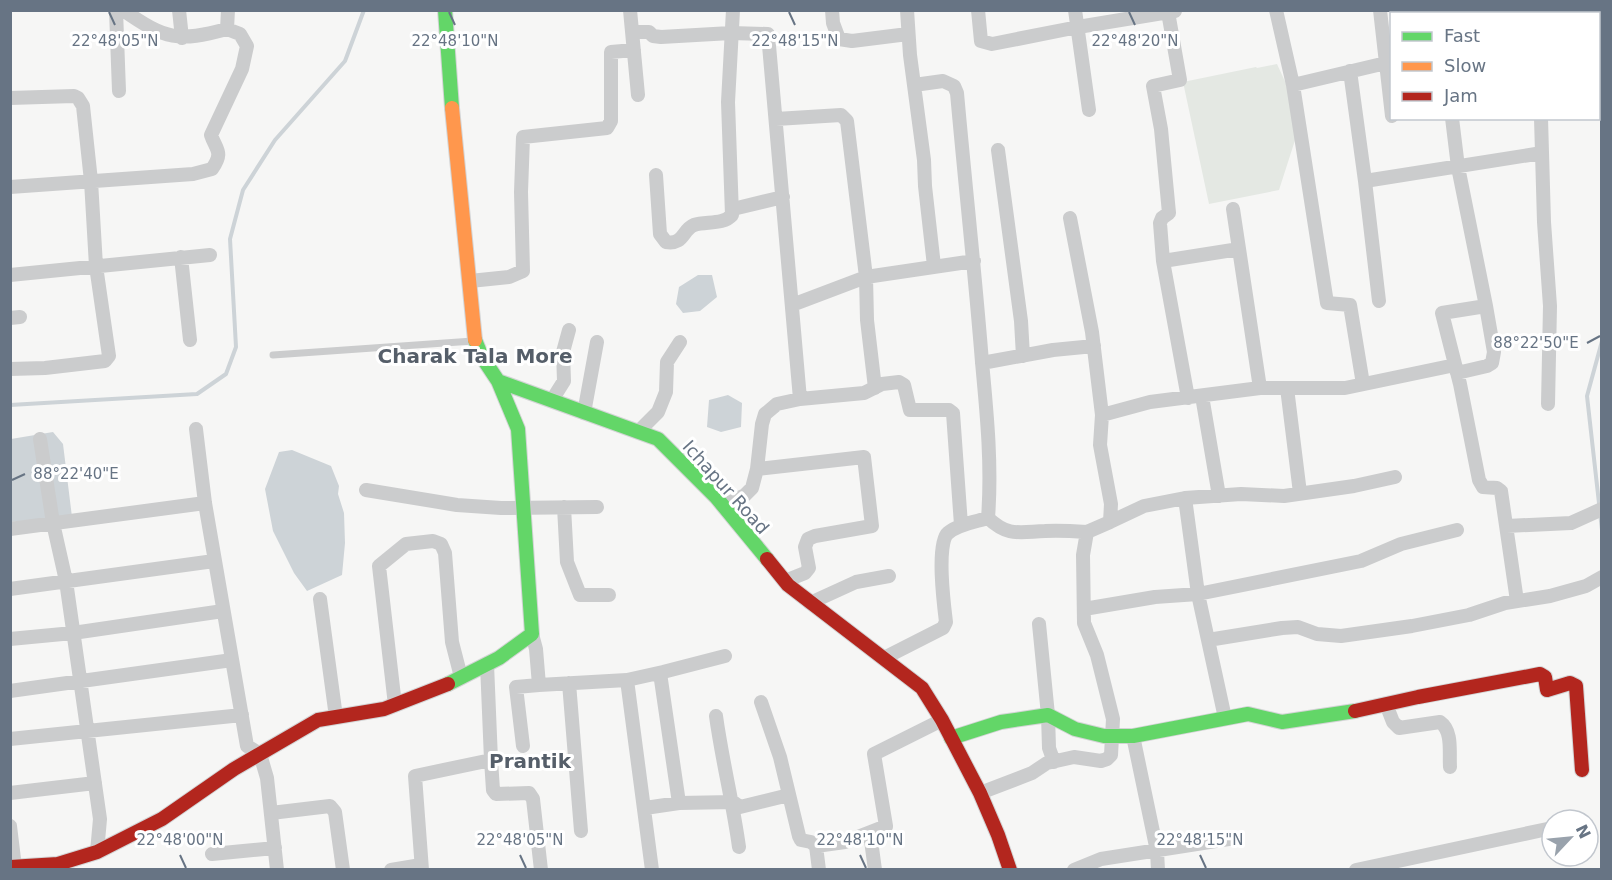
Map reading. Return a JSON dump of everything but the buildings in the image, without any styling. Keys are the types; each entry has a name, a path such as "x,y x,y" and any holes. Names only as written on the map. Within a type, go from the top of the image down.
{"street":[{"path":"116,10 119,91"},
{"path":"10,187 193,174 212,169 219,153 211,135 242,69 247,46 240,34 227,29 182,38 168,35 142,24 123,10"},
{"path":"179,10 182,38"},
{"path":"227,29 228,10"},
{"path":"445,10 451,98 476,340 482,357 498,381 518,429 532,634 536,649 539,685"},
{"path":"630,10 638,95"},
{"path":"656,175 660,234 666,242 679,241 695,225 730,218 733,209 728,102 733,10"},
{"path":"832,10 833,23 839,39 852,42 908,34"},
{"path":"906,10 934,266"},
{"path":"978,10 981,41 986,44 1173,11 1179,80 1153,86 1161,129 1169,213 1162,218 1160,223 1163,261 1219,496"},
{"path":"1075,10 1089,110"},
{"path":"1276,10 1293,85 1327,303 1350,305 1363,384"},
{"path":"1380,10 1390,102"},
{"path":"632,32 649,32 653,36 661,37 731,33 768,34 800,399"},
{"path":"470,280 509,277 523,272 521,192 523,137 607,128 611,121 611,52 634,50"},
{"path":"1293,85 1386,63"},
{"path":"1350,71 1379,301"},
{"path":"914,85 943,81 954,86 957,93 974,261 991,481 988,518"},
{"path":"10,98 74,96 83,106 91,181 96,266 109,356 105,361 45,368 10,369"},
{"path":"776,119 841,115 846,119 866,277 867,320 874,388"},
{"path":"1102,415 1150,402 1260,388 1345,388 1487,366 1492,363 1494,352 1458,167 1452,120"},
{"path":"1541,120 1550,306 1548,404"},
{"path":"998,150 1021,321 1023,356"},
{"path":"1365,181 1542,153"},
{"path":"733,209 783,197"},
{"path":"1233,209 1260,388"},
{"path":"1070,218 1094,346 1102,415 1100,445 1111,504 1110,522"},
{"path":"1163,261 1239,249"},
{"path":"10,275 210,255"},
{"path":"181,258 190,340"},
{"path":"792,304 866,277 974,261"},
{"path":"1486,306 1442,313 1479,480 1483,487 1497,488 1501,491 1517,601"},
{"path":"552,400 564,381 563,352 569,330"},
{"path":"584,413 597,342"},
{"path":"638,432 658,412 666,392 667,362 680,342"},
{"path":"982,363 1094,346"},
{"name":"Ichapur Road","path":"498,381 658,439 723,506 785,581 810,603 922,688 942,720 980,793 1010,870"},
{"path":"723,506 749,493 752,488 757,469 762,423 765,414 777,404 800,399 864,393 882,384 899,382 904,385 910,410 952,411 961,525"},
{"path":"1287,388 1300,493"},
{"path":"196,429 204,503 247,746 260,754 267,778 278,870"},
{"path":"40,439 53,523 66,581 100,819 97,852"},
{"path":"757,469 864,457 872,526 808,539 805,547 809,567 805,573 785,581"},
{"path":"988,518 999,528 1016,533 1046,530 1087,532 1144,506 1185,498 1241,494 1284,496 1354,486 1395,477"},
{"path":"366,490 457,505 501,508 597,507"},
{"path":"1185,498 1198,594 1225,718"},
{"path":"10,528 204,503"},
{"path":"564,507 567,562 580,595 609,595"},
{"path":"1507,526 1571,523 1597,512"},
{"path":"884,658 940,630 945,625 942,543 946,534 961,525 988,518"},
{"path":"1084,609 1162,596 1198,594 1332,565 1361,561 1401,544 1457,530"},
{"path":"980,793 1054,762 1074,757 1101,761 1110,755 1113,719 1097,655 1084,622 1083,555 1087,532"},
{"path":"395,705 379,566 406,544 434,541 441,544 445,553 452,642 461,677"},
{"path":"10,589 214,561"},
{"path":"810,603 856,582 889,576"},
{"path":"1208,640 1298,627 1328,636 1357,634 1469,615 1517,601 1550,596 1586,586 1601,577"},
{"path":"320,599 336,717"},
{"path":"10,639 73,633 223,611"},
{"path":"1039,624 1049,748 1054,762"},
{"path":"10,826 13,867 59,867 79,863 162,819 234,769 318,720 384,709 441,688 499,658 532,634"},
{"path":"523,746 516,687 627,680 725,656"},
{"path":"10,691 232,660"},
{"path":"487,664 493,790 496,794 528,793 532,799 541,870"},
{"path":"660,673 679,803"},
{"path":"951,738 1001,722 1048,715 1075,729 1104,736 1133,736 1248,714 1282,722 1358,711 1540,674 1545,677 1547,690 1573,684 1577,689 1582,770"},
{"path":"627,680 652,870"},
{"path":"569,683 581,831"},
{"path":"761,702 780,757 800,838 816,846 819,870"},
{"path":"1386,704 1393,723 1400,728 1440,722 1446,726 1450,767"},
{"path":"10,739 242,715"},
{"path":"716,716 733,802 739,847"},
{"path":"816,846 845,842 886,825 874,754 942,720"},
{"path":"1133,736 1157,851 1158,870"},
{"path":"391,870 422,867 415,776 491,760"},
{"path":"10,794 95,783"},
{"path":"645,808 679,803 733,802 740,807 789,795"},
{"path":"271,813 332,807 335,812 343,870"},
{"path":"1356,870 1540,831"},
{"path":"870,833 875,870"},
{"path":"1074,870 1101,859 1235,838"},
{"path":"212,854 275,848"}],"lane":[{"path":"273,355 476,340"}],"shaded area":[{"path":"1277,64 1288,88 1297,134 1279,190 1209,204 1183,82"},
{"path":"698,275 712,275 717,297 700,311 683,313 676,304 679,287"},
{"path":"728,395 742,403 741,427 721,432 707,427 709,400"},
{"path":"53,432 63,444 72,517 11,522 11,439"},
{"path":"292,450 331,466 339,486 338,494 344,513 345,543 342,575 307,591 294,573 273,531 265,489 279,452"}],"waterway":[{"path":"10,405 197,394 226,374 236,347 230,239 243,190 275,140 345,61 364,10"},
{"path":"1602,341 1587,396 1602,530"}],"traffic: fast":[{"path":"445,10 452,108"},
{"path":"448,684 499,658 532,634 518,429 498,381 482,357 475,340"},
{"path":"498,381 658,439 716,497 767,559"},
{"path":"951,738 1001,722 1048,715 1075,729 1104,736 1133,736 1248,714 1282,722 1355,711"}],"traffic: slow":[{"path":"452,108 475,340"}],"traffic: jam":[{"path":"767,559 788,585 922,688 942,720 980,793 1010,870"},
{"path":"1355,711 1540,674 1545,677 1547,690 1570,683 1576,686 1582,770"},
{"path":"10,867 58,864 97,852 162,819 234,769 318,720 384,709 448,684"}],"district":[{"name":"Charak Tala More","path":"475,356"},
{"name":"Prantik","path":"530,761"}]}
